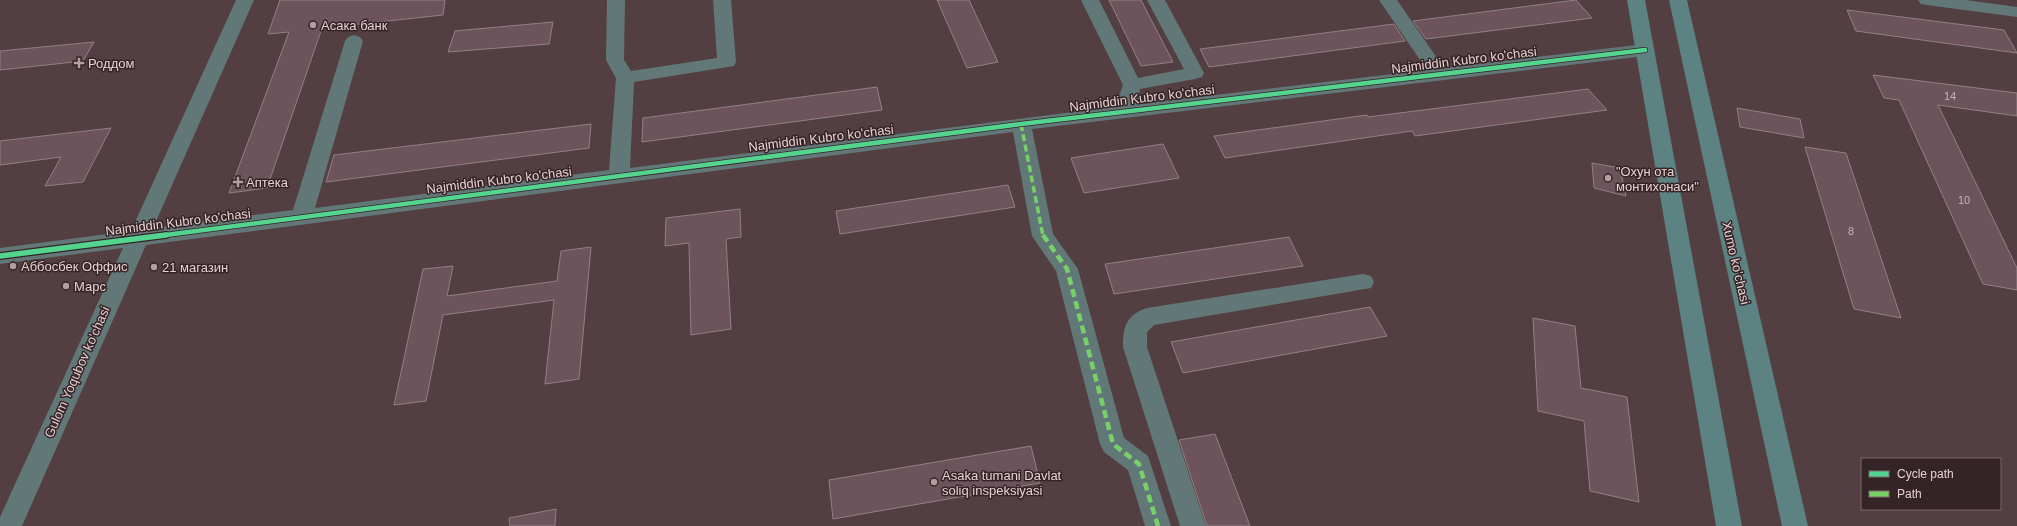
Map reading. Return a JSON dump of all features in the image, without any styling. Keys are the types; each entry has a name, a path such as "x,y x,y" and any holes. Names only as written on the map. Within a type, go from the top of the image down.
{"main road":[{"path":"1636,0 1729,526"},
{"name":"Xumo ko’chasi","path":"1678,0 1795,526"}],"street":[{"name":"Gulom Yoqubov ko'chasi","path":"9,526 245,0"},
{"path":"616,0 615,60 625,78 619,176"},
{"path":"625,78 727,62 722,0"},
{"path":"1090,0 1132,85 1129,96 1132,110"},
{"path":"1132,85 1194,73 1156,0"},
{"path":"1388,0 1439,74"},
{"path":"1927,0 2017,12"},
{"path":"2014,0 2017,6"},
{"path":"302,217 354,41"},
{"name":"Najmiddin Kubro ko'chasi","path":"0,256 1020,124 1645,50"},
{"path":"1020,124 1043,236 1067,269 1113,444 1139,464 1158,526"},
{"path":"1193,526 1136,347 1135,329 1147,317 1363,282"}],"building":[{"path":"280,0 445,0 443,15 322,28 267,188 229,193 289,32 268,34"},
{"path":"937,0 969,0 998,62 967,68"},
{"path":"1109,0 1141,0 1173,62 1141,66"},
{"path":"1576,0 1592,18 1426,39 1413,21"},
{"path":"1847,10 2004,30 2017,53 1856,31"},
{"path":"553,22 549,44 448,52 455,31"},
{"path":"1394,24 1405,41 1209,67 1200,49"},
{"path":"94,42 83,61 0,70 0,51"},
{"path":"1873,75 2017,93 2017,116 1938,105 2017,268 2017,290 1983,284 1899,100 1884,98"},
{"path":"877,87 882,110 642,142 643,118"},
{"path":"1588,89 1607,110 1415,136 1412,131 1225,158 1214,136 1367,115 1368,117"},
{"path":"1737,108 1800,119 1804,138 1740,127"},
{"path":"591,124 589,148 326,182 334,155"},
{"path":"111,128 83,182 45,186 61,157 0,165 0,141"},
{"path":"1163,144 1179,178 1084,193 1071,158"},
{"path":"1805,147 1846,153 1901,318 1854,309"},
{"name":"\"Охун ота монтихонаси\"","path":"1592,163 1620,168 1626,196 1594,188"},
{"path":"1008,185 1015,207 840,234 836,211"},
{"path":"740,209 741,237 726,239 731,329 691,335 689,243 665,246 666,218"},
{"path":"1289,237 1303,266 1114,294 1105,264"},
{"path":"591,247 579,379 545,384 554,300 443,315 426,401 394,405 423,269 453,266 447,296 557,281 561,251"},
{"path":"1370,307 1387,336 1183,373 1171,342"},
{"path":"1533,318 1575,326 1581,388 1627,397 1639,502 1590,491 1584,421 1538,411"},
{"path":"1215,434 1250,526 1207,526 1179,440"},
{"name":"Asaka tumani Davlat soliq inspeksiyasi","path":"1031,446 1040,483 833,519 829,480"},
{"path":"556,509 555,526 510,526 509,518"}],"marked path":[{"path":"1021,124 1043,236 1067,269 1113,444 1139,464 1158,526"}],"cycle path":[{"path":"0,256 1021,124 1645,50"}],"place":[{"name":"Асака банк","path":"313,25"},
{"name":"Роддом","path":"79,63"},
{"name":"\"Охун ота монтихонаси\"","path":"1608,178"},
{"name":"Аптека","path":"238,182"},
{"name":"Аббосбек Оффис","path":"13,266"},
{"name":"21 магазин","path":"154,267"},
{"name":"Марс","path":"66,286"},
{"name":"Asaka tumani Davlat soliq inspeksiyasi","path":"934,482"}]}
